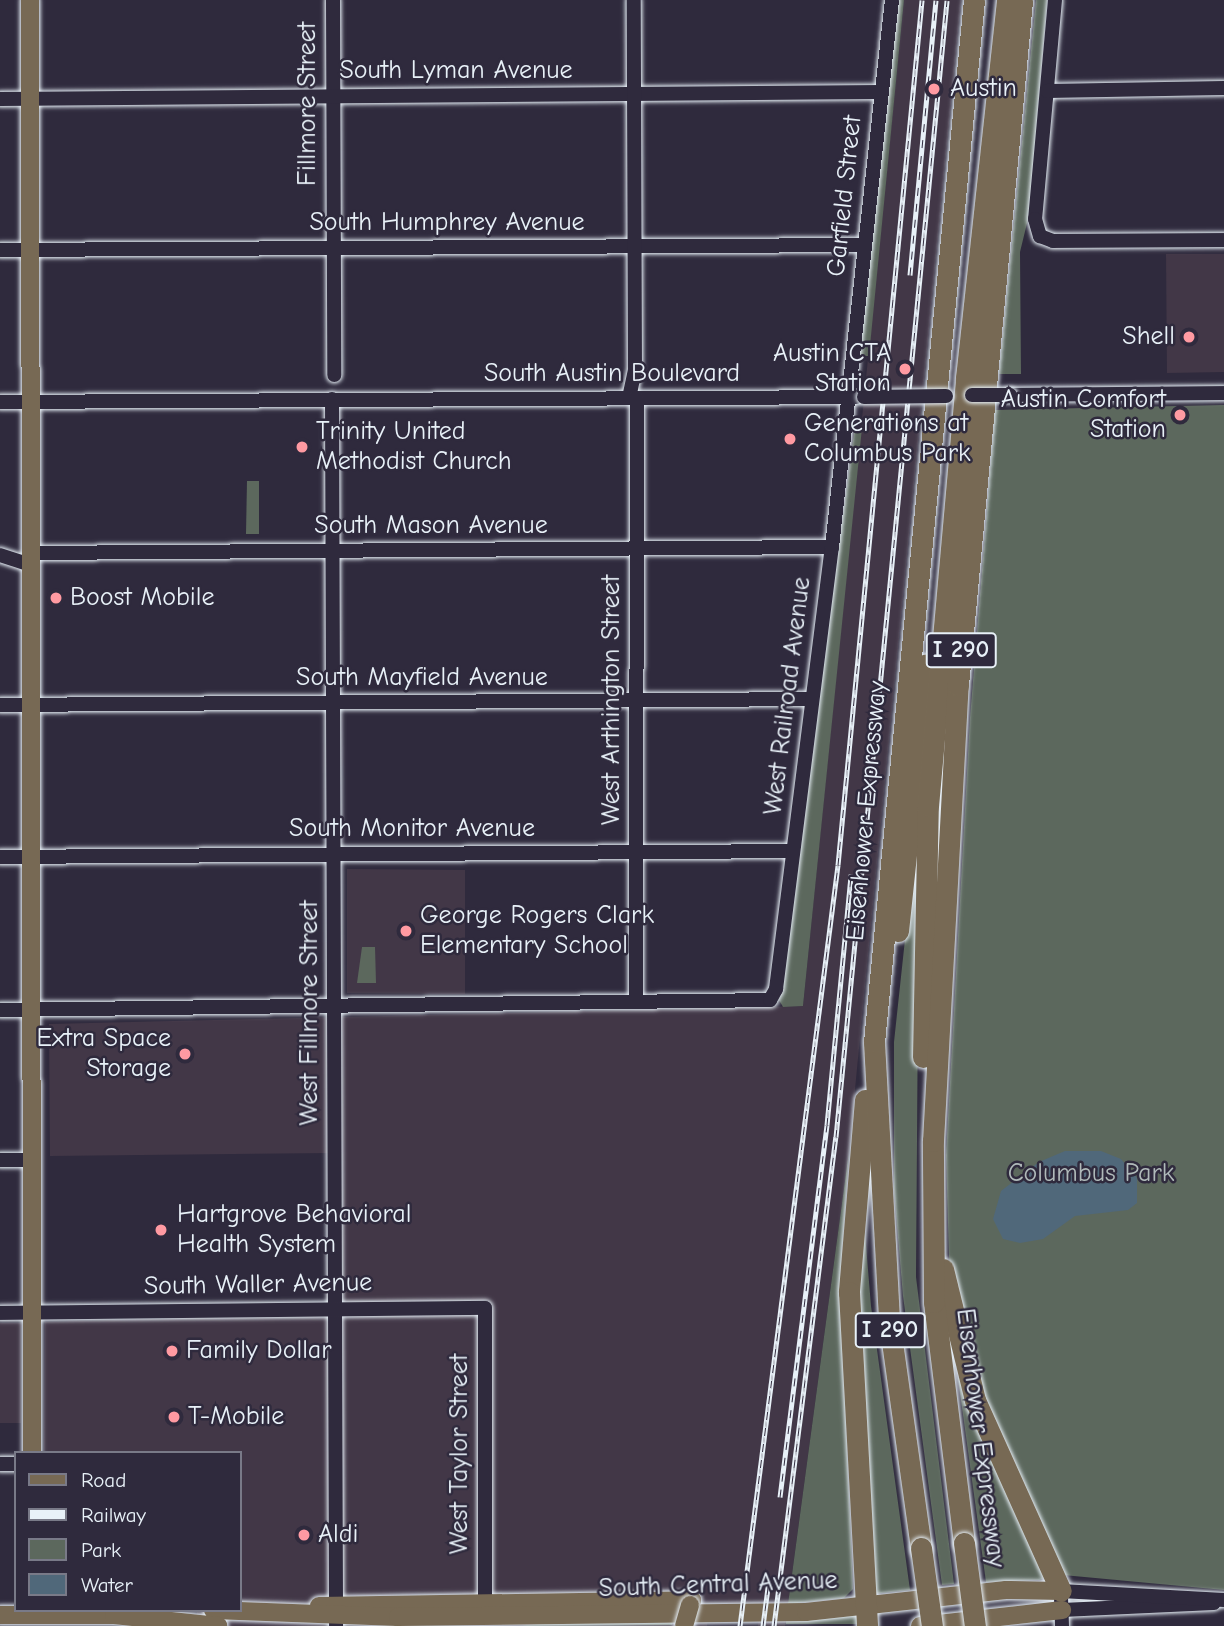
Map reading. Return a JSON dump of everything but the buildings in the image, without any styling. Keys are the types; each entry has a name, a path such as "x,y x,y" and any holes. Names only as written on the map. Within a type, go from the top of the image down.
{"highway":[{"name":"Eisenhower Expressway","path":"932,1626 889,1319 875,1111 874,1042 974,0"},
{"path":"934,1303 923,1248 921,1182 928,806 993,0"},
{"path":"875,1111 886,1050 959,396 1007,0"},
{"name":"Eisenhower Expressway","path":"975,1626 934,1303 938,1030 958,685 1022,0"},
{"path":"865,1616 849,1292 862,1121 874,1042"},
{"path":"933,1238 975,1400 1062,1609"}],"main road":[{"path":"30,0 32,1451"},
{"name":"South Central Avenue","path":"336,1615 806,1612 865,1616 1006,1590 1062,1609"},
{"path":"242,1611 336,1615 485,1601 692,1600 684,1626"},
{"name":"South Central Avenue","path":"920,1626 1062,1609"},
{"path":"114,1615 127,1612"},
{"path":"0,1615 114,1615 218,1626"}],"street":[{"name":"Fillmore Street","path":"333,0 334,375"},
{"name":"West Arthington Street","path":"634,0 636,1002"},
{"name":"Garfield Street","path":"848,397 892,0"},
{"path":"1055,0 1035,219 1040,236 1062,241 1224,240"},
{"path":"1047,91 1224,88"},
{"name":"South Lyman Avenue","path":"0,99 881,92"},
{"name":"South Humphrey Avenue","path":"0,250 864,245"},
{"name":"South Austin Boulevard","path":"0,402 1224,393"},
{"name":"West Railroad Avenue","path":"636,1002 770,1000 776,989 832,547 848,397"},
{"name":"West Fillmore Street","path":"332,400 336,1615"},
{"name":"South Mason Avenue","path":"0,555 31,559 333,551 832,547"},
{"name":"South Mayfield Avenue","path":"0,705 813,699"},
{"name":"South Monitor Avenue","path":"0,857 793,851"},
{"path":"0,1010 636,1002"},
{"path":"0,1160 32,1160"},
{"name":"South Waller Avenue","path":"0,1313 485,1308"},
{"name":"West Taylor Street","path":"485,1308 485,1601"},
{"name":"South Central Avenue","path":"1062,1609 1224,1601"}],"shaded area":[{"path":"904,0 961,0 849,1151 785,1626 758,1626 760,1603 710,1604 707,1626 197,1626 197,1612 242,1612 242,1451 44,1451 45,1322 325,1314 333,1153 50,1156 49,1024 803,1006"},
{"path":"1166,254 1224,254 1224,372 1167,373"},
{"name":"George Rogers Clark Elementary School","path":"347,869 465,870 465,994 347,993"},
{"path":"0,1323 21,1323 21,1423 0,1423"}],"green space":[{"path":"898,0 904,0 869,356 859,356"},
{"path":"1036,0 1047,0 1029,215 1020,252 1021,374 999,374"},
{"name":"Columbus Park","path":"1224,405 1224,1590 1063,1575 1000,1442 958,1325 949,1256 946,1155 970,718 995,410"},
{"path":"856,418 863,418 803,1006 783,1007 779,1000"},
{"path":"247,481 259,481 259,534 246,534"},
{"path":"913,865 919,865 916,1277 954,1584 942,1585 903,1296 894,1190 894,1042"},
{"path":"362,947 375,947 376,983 357,983"},
{"path":"849,1151 840,1284 853,1589 844,1598 788,1604"},
{"path":"863,1209 871,1306 910,1590 872,1594 856,1251"},
{"path":"963,1377 1047,1577 1039,1580 986,1582 958,1378"},
{"path":"858,1614 858,1624 786,1624 786,1619"},
{"path":"672,1621 672,1625 519,1626 546,1623"}],"water":[{"path":"1065,1151 1101,1151 1121,1159 1137,1178 1137,1203 1128,1210 1075,1216 1043,1239 1020,1243 1003,1239 993,1219 1001,1191 1039,1162"}],"railway":[{"path":"740,1626 838,865 922,0"},
{"path":"910,275 936,0"},
{"path":"774,1626 836,1137 947,0"},
{"path":"780,1497 827,1125 851,874"},
{"path":"763,1626 769,1580"}],"place":[{"name":"Austin","path":"934,89"},
{"name":"Shell","path":"1189,337"},
{"name":"Austin CTA Station","path":"905,369"},
{"name":"Austin Comfort Station","path":"1180,415"},
{"name":"Generations at Columbus Park","path":"790,439"},
{"name":"Trinity United Methodist Church","path":"302,447"},
{"name":"Boost Mobile","path":"56,598"},
{"name":"George Rogers Clark Elementary School","path":"406,931"},
{"name":"Extra Space Storage","path":"185,1054"},
{"name":"Hartgrove Behavioral Health System","path":"161,1230"},
{"name":"Family Dollar","path":"172,1351"},
{"name":"T-Mobile","path":"174,1417"},
{"name":"Aldi","path":"304,1535"}]}
